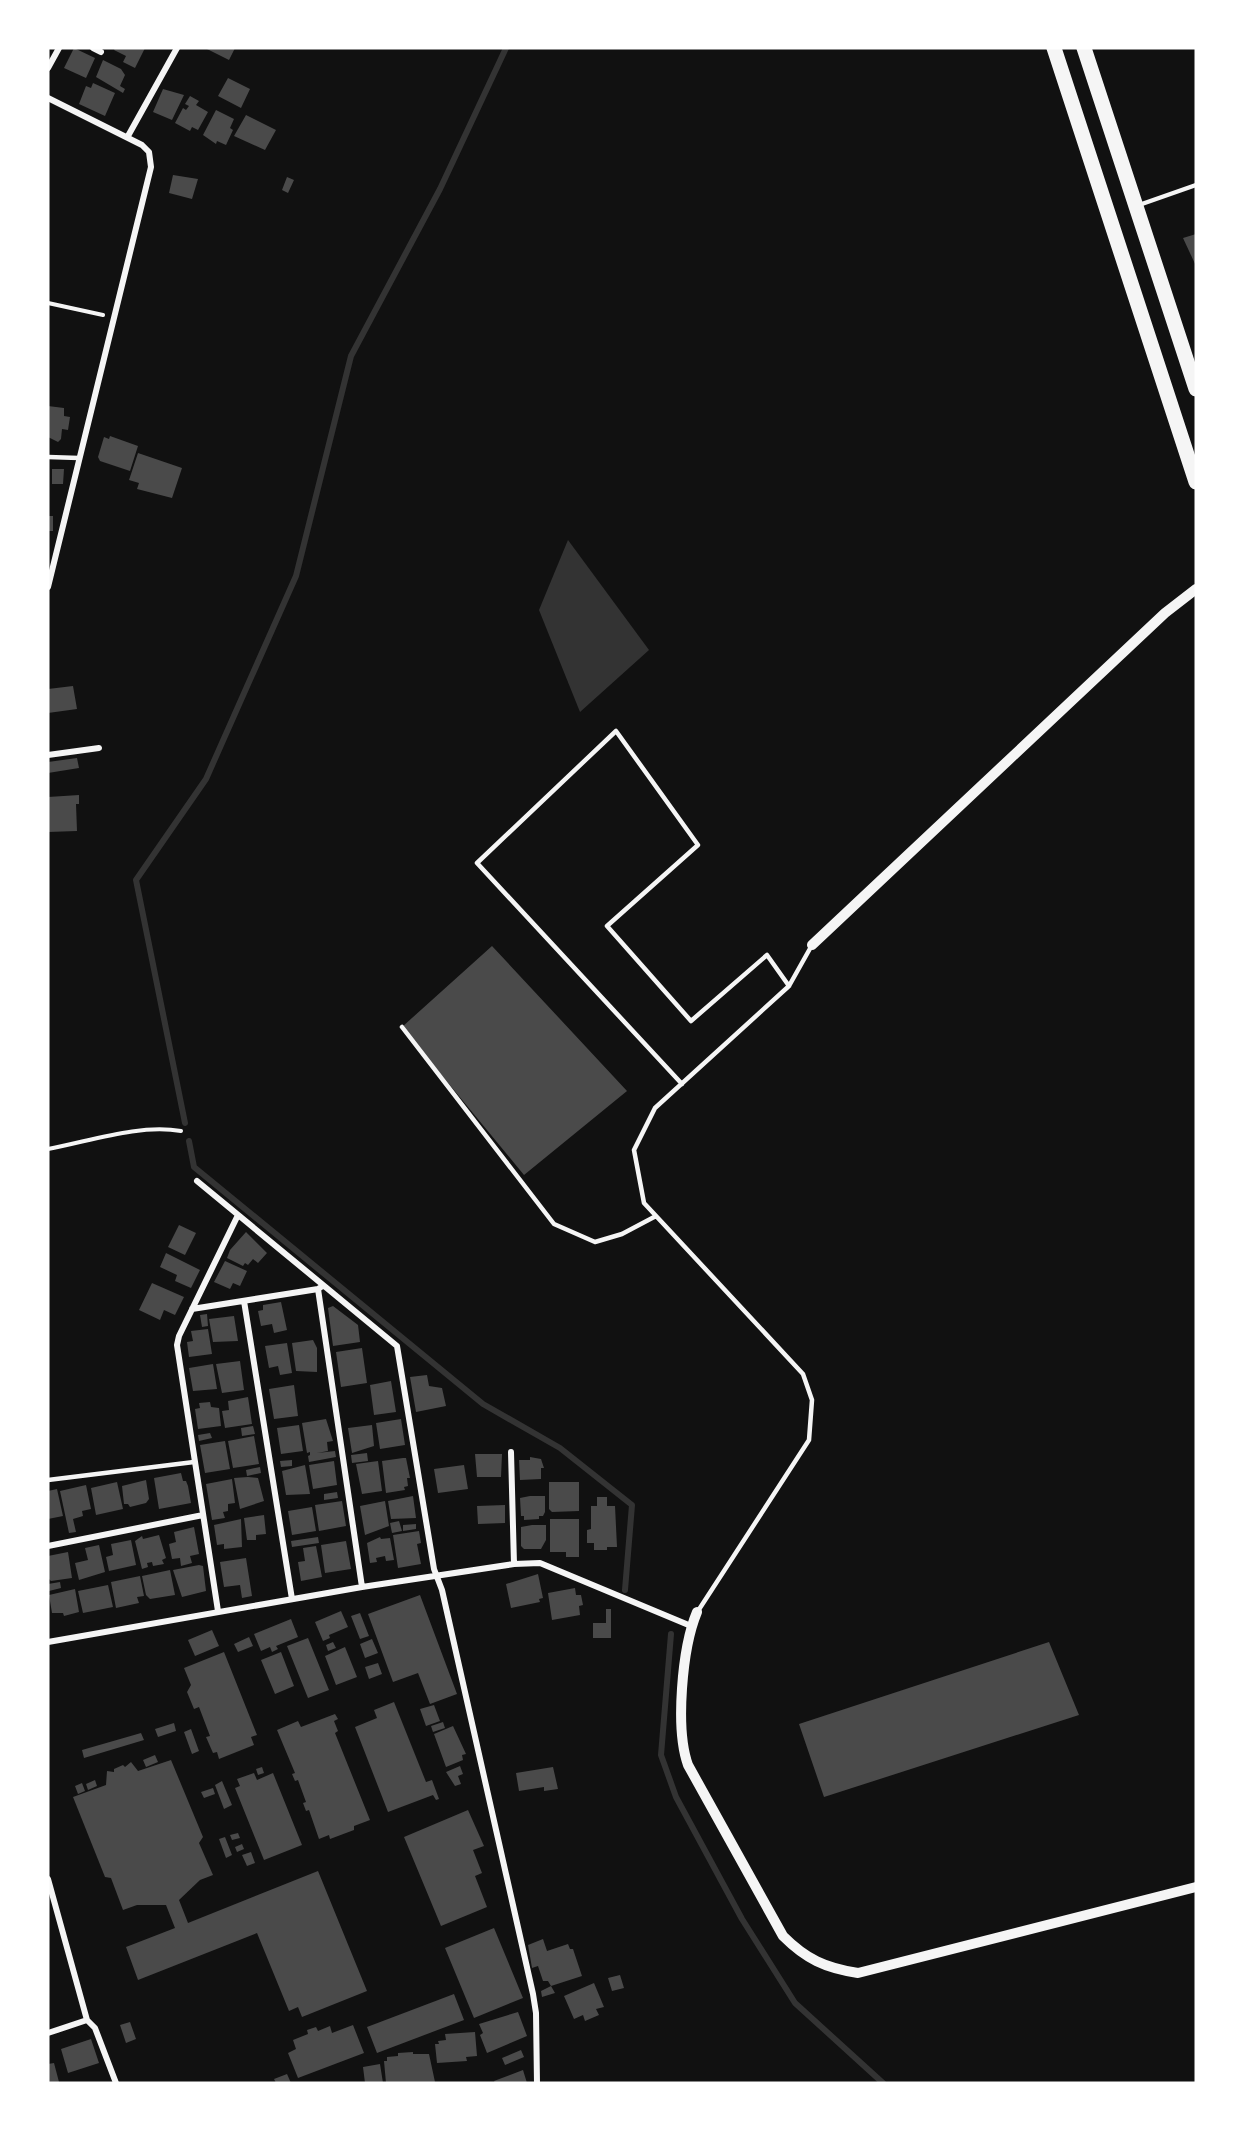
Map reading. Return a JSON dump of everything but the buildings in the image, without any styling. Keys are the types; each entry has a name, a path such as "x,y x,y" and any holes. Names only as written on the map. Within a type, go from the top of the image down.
{"highway":[{"path":"1054,48 1196,482"},
{"path":"1084,48 1196,389"}],"street":[{"path":"48,68 58,48"},
{"path":"93,48 100,52"},
{"path":"129,136 177,48"},
{"path":"48,98 129,136 149,152 151,167 48,587"},
{"path":"812,945 1165,613 1196,589"},
{"path":"48,755 99,748"},
{"path":"197,1181 320,1287 397,1346 437,1577 442,1590 536,2013 537,2083"},
{"path":"218,1611 176,1353 179,1336 238,1215"},
{"path":"192,1309 320,1287"},
{"path":"320,1287 362,1587"},
{"path":"244,1301 292,1599"},
{"path":"512,1452 514,1564"},
{"path":"48,1546 202,1515"},
{"path":"48,1642 362,1587 514,1564 540,1563 691,1626"},
{"path":"697,1612 691,1626 680,1730 688,1765 783,1936 800,1953 818,1964 858,1973 1196,1887"},
{"path":"48,1879 87,2020 95,2028 116,2083"},
{"path":"48,2033 87,2020"}],"lane":[{"path":"1136,206 1196,185"},
{"path":"48,457 79,458"},
{"path":"682,1084 477,863 616,732 698,845 607,926 692,1021 767,955 789,986"},
{"path":"697,1612 809,1440 812,1400 803,1374 644,1203 634,1150 655,1108 789,986 812,945"},
{"path":"402,1027 554,1224 595,1242 622,1234 656,1216"},
{"path":"48,1480 194,1462"}],"path":[{"path":"48,303 113,317"},
{"path":"48,1149 141,1130 162,1128 181,1131"}],"shaded area":[{"path":"568,540 649,650 580,712 539,610"}],"waterway":[{"path":"185,1123 136,880 206,779 296,576 351,356 440,189 506,48"},
{"path":"189,1141 194,1167 483,1404 560,1448 632,1505 625,1590"},
{"path":"671,1634 661,1755 676,1797 742,1919 795,2003 883,2083"}]}
